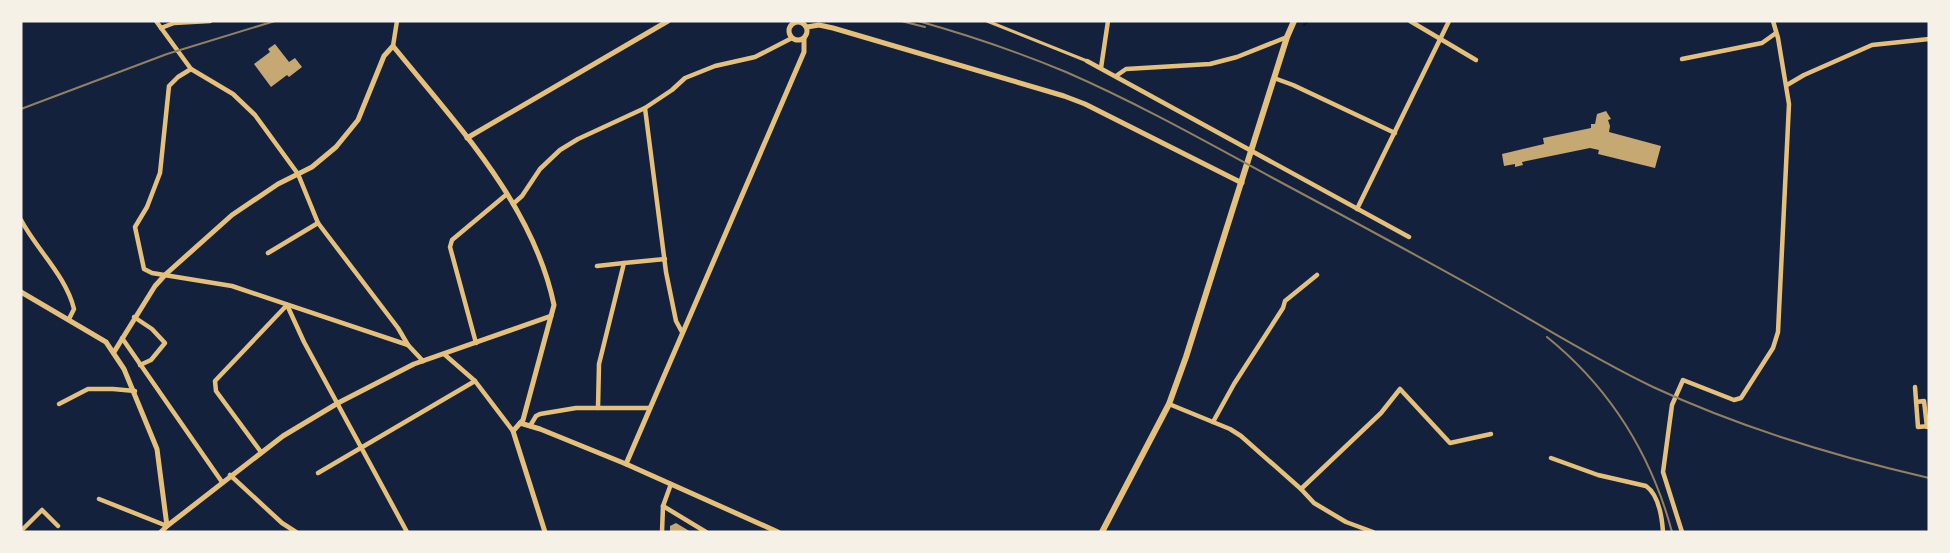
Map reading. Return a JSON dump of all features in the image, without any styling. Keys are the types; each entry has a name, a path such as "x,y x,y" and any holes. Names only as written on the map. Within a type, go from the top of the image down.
{"main road":[{"path":"1102,532 1169,404 1190,347 1287,37 1294,21"}],"street":[{"path":"156,21 191,69 233,94 255,115 298,174 318,223 398,328 408,345 423,361"},
{"path":"161,28 174,23 210,21"},
{"path":"114,351 155,286 166,274 232,215 278,184 312,167 336,147 358,120 384,56 393,46 397,21"},
{"path":"467,138 668,21"},
{"path":"987,21 1101,68 1409,237"},
{"path":"1101,68 1108,21"},
{"path":"1410,21 1476,60"},
{"path":"1357,209 1449,21"},
{"path":"1682,532 1664,472 1672,405 1683,380 1734,400 1741,398 1773,348 1778,332 1789,104 1773,21"},
{"path":"626,464 804,52 807,27 803,22 793,22 789,31 792,38"},
{"path":"807,27 819,25 833,28 1064,96 1111,116 1242,183"},
{"path":"1682,58 1762,43 1776,33"},
{"path":"1116,76 1126,69 1210,64 1237,57 1287,37"},
{"path":"513,204 522,196 540,169 560,150 578,139 645,108 685,78 715,66 754,57 792,38 804,39"},
{"path":"1787,85 1804,75 1872,45 1929,39"},
{"path":"393,46 467,138 507,194 536,249 551,289 554,305 521,422 513,431"},
{"path":"191,69 169,86 160,173 147,207 135,226 144,269 152,273 232,286 408,345"},
{"path":"1274,78 1395,133"},
{"path":"645,108 665,259 676,321 682,332"},
{"path":"476,343 450,247 452,240 507,194"},
{"path":"21,220 70,294 74,309 69,319"},
{"path":"268,253 318,223"},
{"path":"597,266 665,259"},
{"path":"598,408 599,364 624,263"},
{"path":"1213,422 1234,384 1283,308 1285,301 1317,275"},
{"path":"21,292 106,342 114,351 135,391 157,449 167,526"},
{"path":"287,305 304,342 407,532"},
{"path":"261,452 216,391 215,381 287,305"},
{"path":"161,532 261,452 338,403 423,361 551,316"},
{"path":"134,318 152,329 165,343 151,360 140,365"},
{"path":"122,338 222,482"},
{"path":"444,354 475,381 513,431 545,532"},
{"path":"318,473 475,381"},
{"path":"1915,387 1916,402 1918,427 1928,426 1924,401 1916,402"},
{"path":"1301,489 1381,413 1400,389 1450,443 1491,434"},
{"path":"59,404 88,390 135,391"},
{"path":"1169,404 1241,436 1314,503 1346,522 1373,532"},
{"path":"530,426 540,414 576,408 650,408"},
{"path":"521,422 626,464 778,532"},
{"path":"1551,458 1598,475 1646,486 1652,490 1660,511 1663,532"},
{"path":"230,475 282,523 296,532"},
{"path":"662,532 663,506 671,484"},
{"path":"99,499 167,526"},
{"path":"663,506 706,532"},
{"path":"21,531 42,510 58,526"}],"building":[{"path":"275,44 289,62 295,58 302,67 271,87 254,64 270,52 268,49"},
{"path":"1606,111 1611,119 1608,120 1609,132 1661,146 1655,168 1598,154 1599,150 1590,148 1522,162 1523,165 1515,167 1515,164 1504,166 1502,154 1544,144 1543,138 1591,128 1591,124 1595,124 1597,114"},
{"path":"676,523 691,532 670,532 670,526"}],"waterway":[{"path":"1304,25 1308,21"}],"railway":[{"path":"21,109 167,54 275,21"},
{"path":"901,21 925,27"},
{"path":"918,21 1030,58 1118,96 1477,289 1630,376 1686,402 1788,440 1929,478"},
{"path":"1547,337 1590,378 1625,424 1652,476 1672,532"}]}
